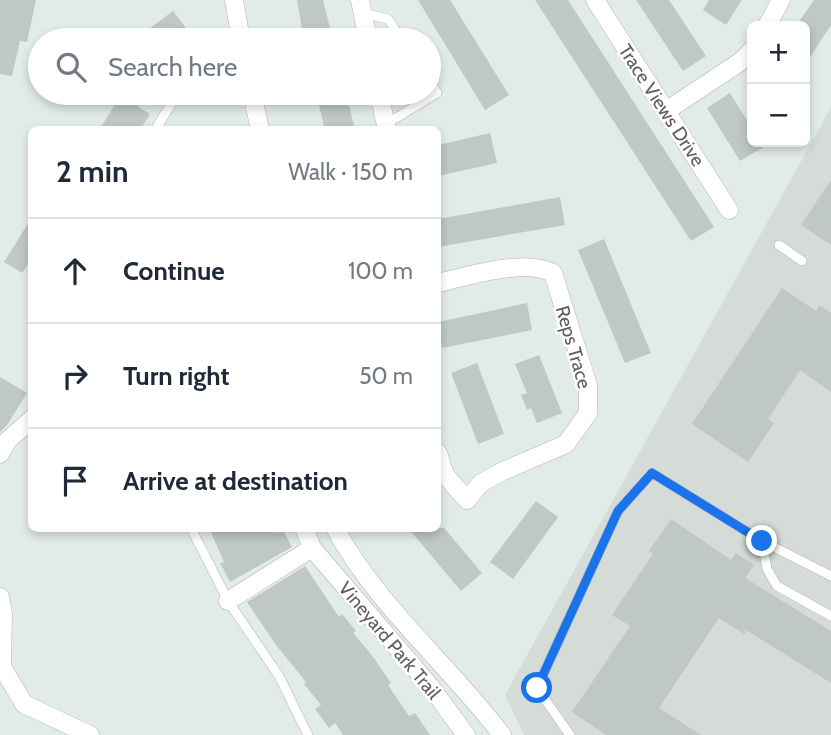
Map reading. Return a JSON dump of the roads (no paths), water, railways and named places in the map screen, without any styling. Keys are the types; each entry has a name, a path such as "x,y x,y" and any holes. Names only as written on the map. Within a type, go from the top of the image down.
{"street":[{"path":"234,0 239,28"},
{"name":"Trace Views Drive","path":"595,0 729,210"},
{"path":"770,21 781,0"},
{"path":"361,7 365,28"},
{"path":"666,111 747,55"},
{"path":"255,105 259,126"},
{"path":"381,105 386,126"},
{"name":"Reps Trace","path":"441,282 497,270 542,267 553,273 588,385 589,413 566,444 481,483 467,500 444,475 441,464"},
{"path":"0,454 8,440 28,422"},
{"name":"Vineyard Park Trail","path":"306,532 312,548 430,686 466,735"},
{"path":"337,532 350,556 378,592 475,700 502,735"},
{"path":"228,601 312,548"},
{"path":"0,597 3,613 3,675 24,704 90,735"}],"lane":[{"path":"361,7 388,19 394,28"},
{"path":"157,126 171,105"},
{"path":"388,126 419,105"},
{"path":"779,245 802,261"},
{"path":"570,735 537,688 618,511 652,473 762,541 831,576"},
{"path":"193,532 228,601 279,676 308,735"},
{"path":"762,541 766,569 777,586 831,616"}]}
